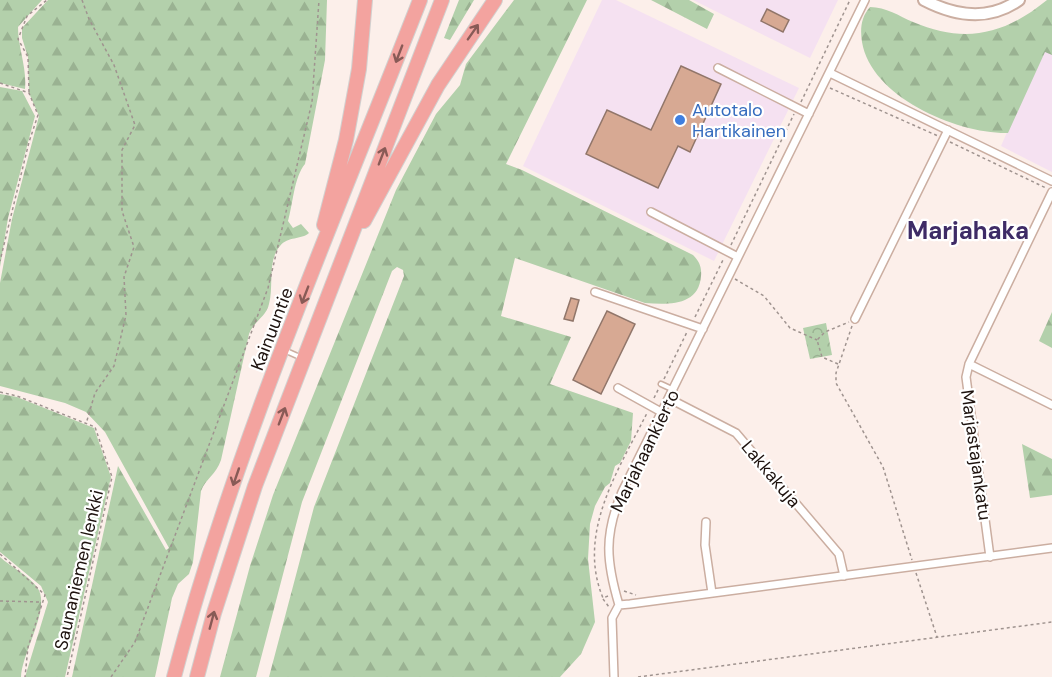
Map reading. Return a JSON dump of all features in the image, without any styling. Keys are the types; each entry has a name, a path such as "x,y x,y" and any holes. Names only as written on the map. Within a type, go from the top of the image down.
{"highway":[{"path":"314,270 353,99 365,0"},
{"name":"Kainuuntie","path":"174,677 220,525 283,350 420,0"},
{"path":"197,677 214,613 255,486 442,0"},
{"path":"332,285 414,126 459,52 495,0"}],"main road":[{"path":"924,0 947,11 975,15 996,12 1019,0"}],"street":[{"name":"Marjahaankierto","path":"619,604 608,562 611,523 622,492 670,399 865,0"},
{"path":"718,68 809,114"},
{"path":"830,73 1052,181"},
{"path":"855,319 948,130"},
{"name":"Marjastajankatu","path":"990,557 966,377 969,364 1052,192"},
{"path":"651,212 738,257"},
{"path":"595,292 704,329"},
{"path":"969,364 1052,405"},
{"path":"618,388 663,413"},
{"name":"Lakkakuja","path":"670,399 736,433 839,554 844,576"},
{"path":"706,522 705,544 712,593"},
{"path":"614,677 613,612 619,604 1052,548"}],"lane":[{"path":"283,350 304,358"},
{"path":"661,384 674,390"}],"path":[{"path":"0,261 29,142 38,116 29,93 28,57 18,39 27,16 47,0"},
{"path":"0,392 17,396 86,424 95,393 114,366 126,315 124,277 134,247 122,212 122,150 135,125 114,65 89,19 82,0"},
{"path":"111,677 135,642 268,288 312,102 319,0"},
{"path":"613,612 603,598 595,560 600,513 650,406 850,0"},
{"path":"812,79 944,139 1052,192"},
{"path":"0,83 29,93"},
{"path":"729,276 745,283 764,296 790,328 817,340 822,357 839,364"},
{"path":"817,340 825,332 855,319"},
{"path":"855,319 839,364 836,383 883,467 937,638"},
{"name":"Saunaniemen lenkki","path":"67,677 112,477 94,428 86,424"},
{"path":"0,554 45,595 28,647 26,677"},
{"path":"603,598 626,591 639,596"},
{"path":"0,601 42,602"},
{"path":"638,677 1052,622"}],"shaded area":[{"path":"602,0 616,0 799,88 714,261 523,166"},
{"path":"693,0 838,0 810,58"},
{"path":"1045,46 1052,49 1052,172 1001,146"}],"green space":[{"path":"0,0 42,0 18,27 25,89 0,83"},
{"path":"48,0 327,0 325,60 305,164 296,183 288,221 293,228 301,224 309,233 283,243 276,252 272,266 269,304 249,334 221,460 201,491 193,562 189,574 178,584 172,598 155,677 72,677 118,466 166,550 169,548 105,432 86,412 65,403 0,386 0,283 12,219 39,116 29,93 28,57 22,38 22,28"},
{"path":"459,0 474,0 450,40 444,38"},
{"path":"514,0 587,0 506,164 693,255 701,270 699,286 695,293 681,302 654,304 645,303 515,258 501,316 571,337 550,384 633,413 631,441 620,463 615,466 610,483 605,487 595,506 590,524 588,559 595,622 581,654 560,677 269,677 314,507 404,276 403,270 397,267 392,271 302,502 256,677 220,677 250,566 273,495 396,190 436,114 460,85 466,64"},
{"path":"651,0 689,0 714,14 707,29"},
{"path":"1047,0 1052,0 1052,55 1045,52 1008,133 987,132 965,127 919,109 881,80 869,62 862,42 862,23 870,7 887,10 932,29 967,34 999,28 1031,12"},
{"path":"0,87 22,91 35,116 8,218 0,267"},
{"path":"1052,312 1052,348 1039,341"},
{"path":"826,323 832,355 810,359 803,328"},
{"path":"0,394 17,397 94,428 111,477 65,677 25,677 48,602 41,586 0,552"},
{"path":"1022,444 1052,459 1052,495 1030,498"},
{"path":"0,557 33,583 41,596 39,618 21,677 0,677"}],"building":[{"path":"767,9 789,20 783,32 761,21"},
{"name":"Autotalo Hartikainen","path":"681,66 721,84 690,152 678,146 658,188 586,154 607,110 651,130"},
{"path":"571,298 579,300 573,321 564,319"},
{"path":"607,311 635,324 601,394 573,380"}],"place":[{"name":"Autotalo Hartikainen","path":"680,120"}],"district":[{"name":"Marjahaka","path":"968,231"}]}
